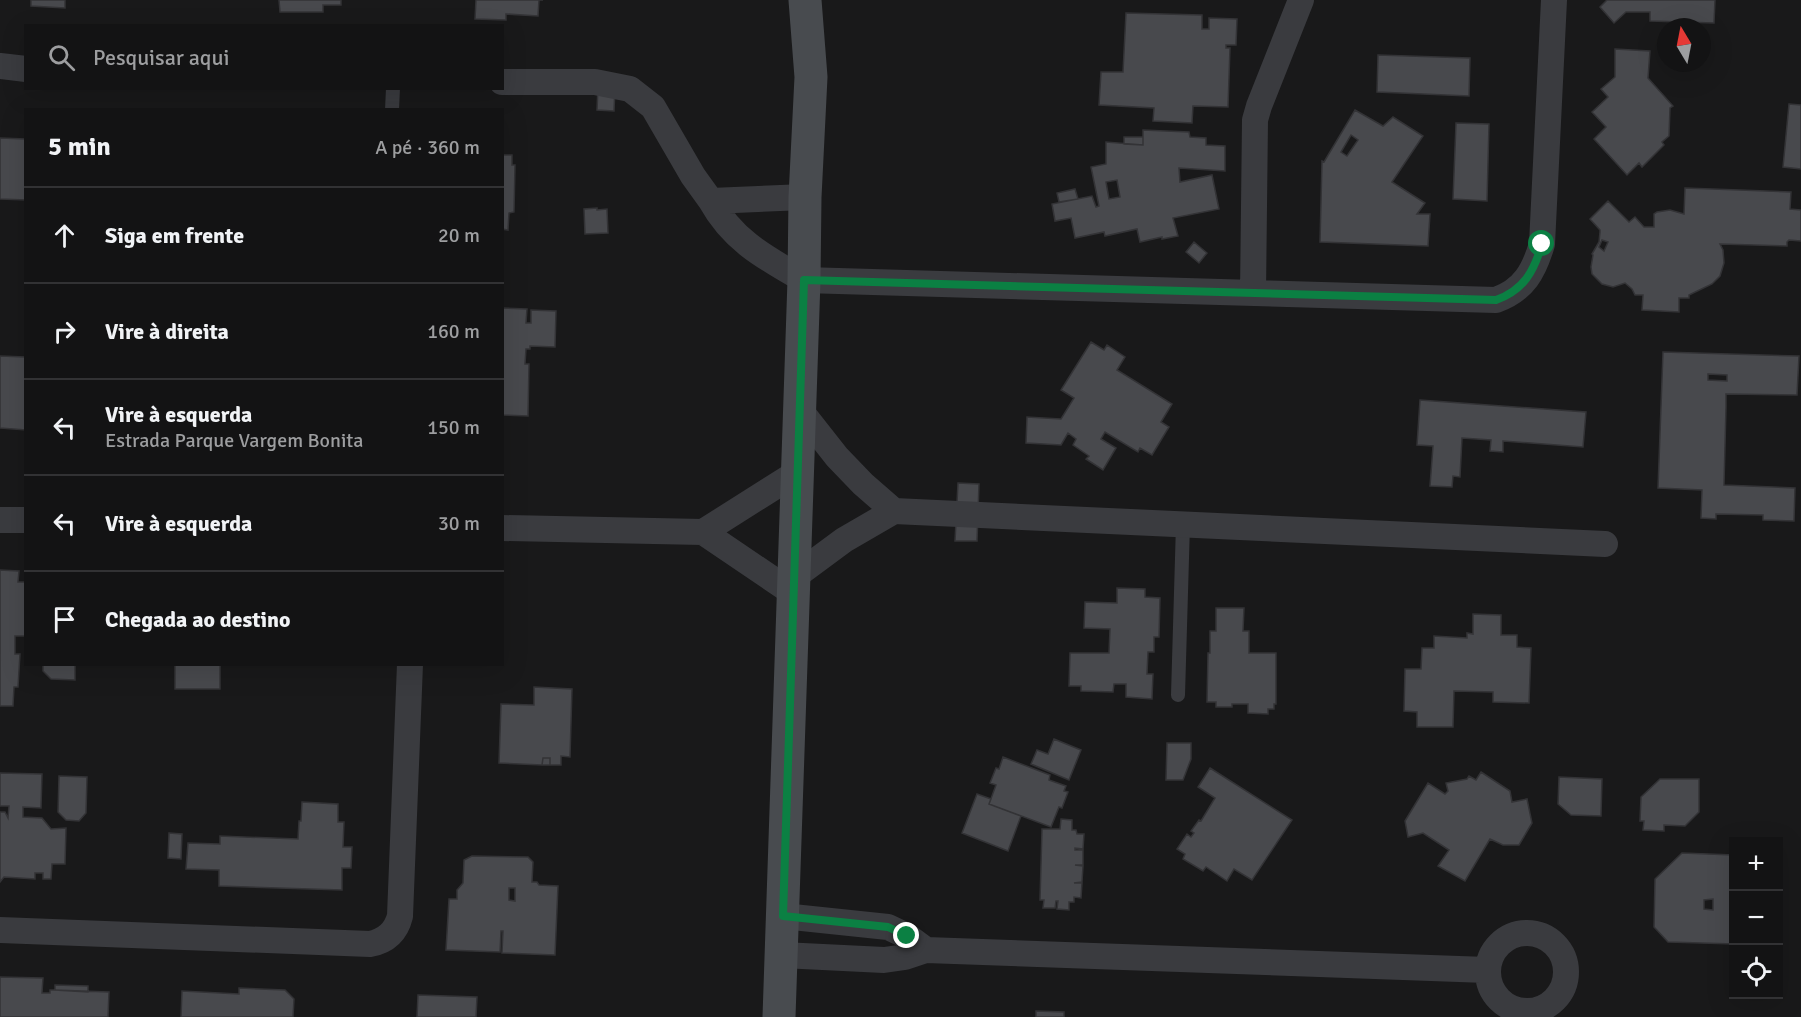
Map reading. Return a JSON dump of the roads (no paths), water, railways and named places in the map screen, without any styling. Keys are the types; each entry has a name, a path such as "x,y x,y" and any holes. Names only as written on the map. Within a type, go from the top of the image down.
{"main road":[{"path":"779,1017 805,197 811,77 805,0"},
{"path":"811,77 819,42 822,0"}],"street":[{"path":"1253,293 1255,120 1258,106 1301,0"},
{"path":"504,82 595,82 630,89 653,107 693,176 734,233 760,255 804,280 1496,300 1511,294 1522,284 1537,260 1542,244 1554,0"},
{"path":"0,66 24,69"},
{"path":"711,201 805,197"},
{"path":"800,410 837,457 894,511"},
{"path":"703,532 798,472"},
{"path":"504,528 703,532 794,585 844,540 894,511 1605,544"},
{"path":"0,520 24,520"},
{"path":"0,930 370,944 388,937 398,925 400,916 410,666"},
{"path":"783,916 888,927 907,936 926,950"},
{"path":"782,955 884,960 905,957 926,950 1487,970"}],"lane":[{"path":"392,108 393,90"},
{"path":"1178,695 1183,524"}]}
